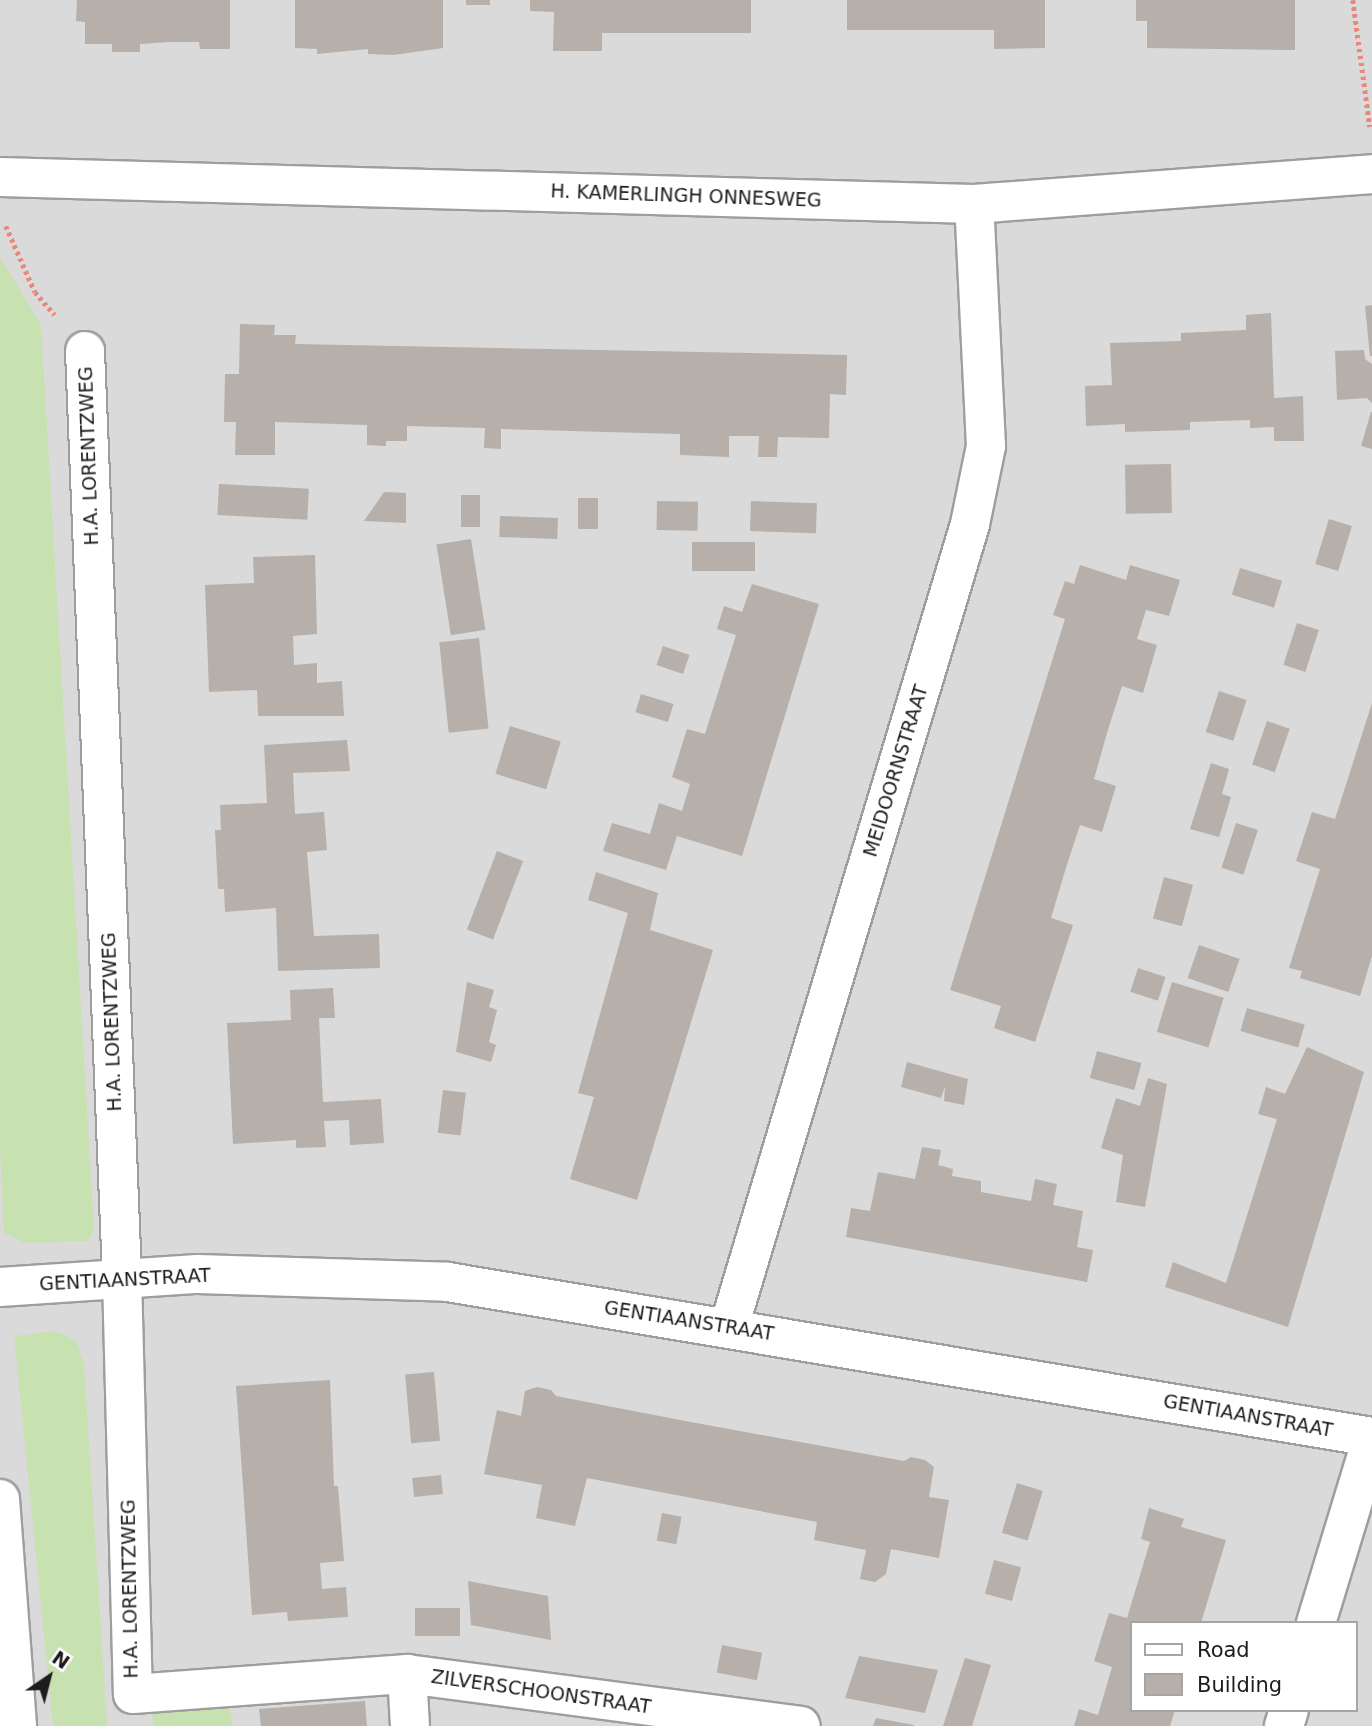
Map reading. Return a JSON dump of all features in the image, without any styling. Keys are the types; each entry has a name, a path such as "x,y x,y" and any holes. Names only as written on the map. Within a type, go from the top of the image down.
{"street":[{"name":"H. KAMERLINGH ONNESWEG","path":"1,177 974,204 1372,173"},
{"name":"MEIDOORNSTRAAT","path":"729,1326 970,524 986,446 974,204"},
{"name":"H.A. LORENTZWEG","path":"85,351 122,1277 133,1694"},
{"name":"GENTIAANSTRAAT","path":"0,1287 198,1274 448,1282 729,1326 1372,1438"},
{"path":"1317,1621 1372,1438"},
{"path":"0,1499 17,1726"},
{"name":"ZILVERSCHOONSTRAAT","path":"407,1674 410,1726"},
{"name":"ZILVERSCHOONSTRAAT","path":"133,1694 407,1674 801,1726"}],"path":[{"path":"1353,0 1372,141"},
{"path":"1,177 7,234 35,292 85,351"}],"shaded area":[{"path":"0,0 1372,0 1372,1726 0,1726"}],"green space":[{"path":"0,257 41,325 94,1231 87,1241 25,1243 4,1233 0,1145"},
{"path":"53,1331 76,1340 84,1365 107,1726 53,1726 14,1336"},
{"path":"228,1699 232,1726 153,1726 152,1707"}],"building":[{"path":"77,0 230,0 230,49 200,49 199,42 169,42 140,44 140,52 112,52 112,44 85,44 85,22 76,21"},
{"path":"295,0 443,0 443,48 393,55 368,54 368,49 317,54 317,49 295,48"},
{"path":"466,0 490,0 490,5 466,5"},
{"path":"530,0 751,0 751,33 602,33 602,51 553,51 554,12 530,11"},
{"path":"847,0 1045,0 1045,48 994,49 994,30 847,30"},
{"path":"1136,0 1295,0 1295,50 1147,48 1147,21 1136,21"},
{"path":"1372,305 1372,356 1370,356 1365,306"},
{"path":"1271,313 1274,398 1303,396 1304,441 1274,441 1274,427 1250,428 1250,420 1190,422 1190,430 1125,432 1125,424 1086,426 1085,386 1112,385 1110,343 1181,341 1181,333 1246,330 1246,315"},
{"path":"240,324 275,325 274,335 296,335 295,344 847,355 846,395 830,394 829,438 778,437 777,457 758,457 759,436 729,436 729,457 680,455 680,434 501,429 501,449 484,448 485,428 407,426 407,441 386,441 386,446 367,445 367,425 275,422 275,455 235,455 236,422 224,422 225,374 239,374"},
{"path":"1364,350 1365,359 1372,364 1372,403 1367,398 1337,400 1335,351"},
{"path":"1372,412 1372,449 1361,446"},
{"path":"1171,464 1172,513 1126,514 1125,465"},
{"path":"219,484 309,489 307,520 217,515"},
{"path":"384,492 406,493 406,523 364,521"},
{"path":"461,495 480,495 480,527 461,527"},
{"path":"578,498 598,498 598,529 578,529"},
{"path":"657,501 698,502 697,531 656,530"},
{"path":"751,501 817,503 816,533 750,531"},
{"path":"500,516 558,518 557,539 499,537"},
{"path":"1329,519 1352,526 1338,571 1315,564"},
{"path":"471,539 485,630 451,635 436,544"},
{"path":"692,542 755,542 755,571 692,571"},
{"path":"315,555 317,634 293,636 294,665 317,663 317,683 342,681 344,716 258,716 257,690 209,692 205,585 254,583 253,557"},
{"path":"1080,565 1126,580 1130,565 1180,580 1169,616 1146,610 1137,639 1157,645 1143,693 1122,686 1107,733 1094,779 1116,786 1102,832 1080,825 1065,871 1051,918 1073,925 1035,1042 994,1028 1001,1006 950,990 1065,619 1053,615 1065,581 1074,584"},
{"path":"1240,568 1282,581 1274,608 1232,595"},
{"path":"752,584 819,604 742,856 677,836 666,870 603,851 612,823 650,834 659,803 682,811 690,784 672,777 687,729 705,734 736,635 717,629 724,606 742,612"},
{"path":"1297,623 1319,630 1305,672 1283,665"},
{"path":"479,638 489,729 449,733 439,642"},
{"path":"663,646 689,655 683,674 656,665"},
{"path":"1219,691 1247,700 1233,741 1206,732"},
{"path":"641,694 674,704 668,722 635,712"},
{"path":"1372,703 1372,956 1360,996 1300,978 1302,971 1289,968 1320,869 1296,861 1312,812 1335,819"},
{"path":"1267,721 1290,729 1275,772 1252,764"},
{"path":"510,726 561,741 546,789 495,774"},
{"path":"347,740 350,771 293,773 295,814 324,812 327,850 307,852 314,936 379,934 380,968 278,971 276,908 225,912 224,889 218,889 215,830 221,830 220,805 267,803 264,745"},
{"path":"1211,763 1229,769 1222,794 1231,797 1219,837 1190,829"},
{"path":"1236,823 1258,830 1243,875 1221,868"},
{"path":"497,851 523,861 493,939 467,929"},
{"path":"596,872 658,893 650,930 713,950 637,1200 570,1179 594,1097 578,1093 628,913 588,900"},
{"path":"1164,877 1193,885 1182,926 1153,919"},
{"path":"1199,945 1240,959 1228,992 1188,978"},
{"path":"1138,968 1166,977 1158,1001 1130,992"},
{"path":"467,982 494,990 489,1007 497,1010 489,1042 496,1045 491,1062 456,1052"},
{"path":"1172,982 1224,998 1208,1048 1157,1032"},
{"path":"333,988 335,1018 319,1018 323,1102 381,1099 384,1143 350,1145 349,1120 324,1121 326,1147 296,1148 296,1140 233,1144 227,1023 291,1020 290,990"},
{"path":"1247,1008 1305,1025 1298,1048 1240,1031"},
{"path":"1307,1047 1364,1072 1288,1327 1165,1287 1173,1262 1226,1283 1277,1119 1258,1114 1266,1087 1285,1094"},
{"path":"1097,1051 1141,1063 1134,1090 1090,1078"},
{"path":"907,1062 968,1079 964,1105 944,1101 945,1086 941,1098 901,1087"},
{"path":"1148,1078 1167,1084 1145,1207 1116,1202 1123,1155 1101,1148 1116,1098 1140,1106"},
{"path":"443,1090 466,1093 461,1135 438,1133"},
{"path":"922,1147 941,1150 938,1165 953,1169 952,1176 981,1181 981,1192 1031,1201 1035,1179 1057,1184 1053,1205 1083,1211 1077,1247 1093,1250 1087,1282 846,1237 851,1208 870,1211 878,1172 915,1179"},
{"path":"434,1372 440,1441 411,1443 405,1375"},
{"path":"330,1380 334,1486 338,1486 344,1561 320,1563 322,1589 346,1587 348,1617 288,1621 287,1612 252,1615 236,1386"},
{"path":"537,1387 551,1390 556,1396 680,1420 904,1461 911,1457 925,1460 934,1467 929,1497 949,1500 939,1558 891,1549 886,1574 875,1582 860,1579 866,1550 814,1540 817,1522 587,1478 575,1526 536,1518 542,1485 484,1474 497,1410 521,1416 525,1391"},
{"path":"441,1475 443,1494 414,1497 412,1478"},
{"path":"1017,1483 1043,1491 1028,1541 1002,1533"},
{"path":"1149,1508 1184,1519 1181,1527 1226,1540 1202,1621 1130,1621 1130,1712 1174,1712 1170,1726 1074,1726 1079,1709 1098,1715 1112,1667 1094,1661 1109,1613 1127,1618 1150,1542 1141,1539"},
{"path":"662,1513 682,1517 676,1544 657,1540"},
{"path":"994,1560 1021,1567 1012,1601 985,1594"},
{"path":"468,1581 548,1596 551,1640 471,1625"},
{"path":"415,1608 460,1608 460,1636 415,1636"},
{"path":"722,1645 762,1653 757,1680 717,1672"},
{"path":"859,1656 938,1670 925,1713 845,1698"},
{"path":"965,1658 991,1665 972,1726 943,1726"},
{"path":"365,1701 367,1726 261,1726 259,1709"},
{"path":"876,1718 914,1725 914,1726 873,1726"}]}
